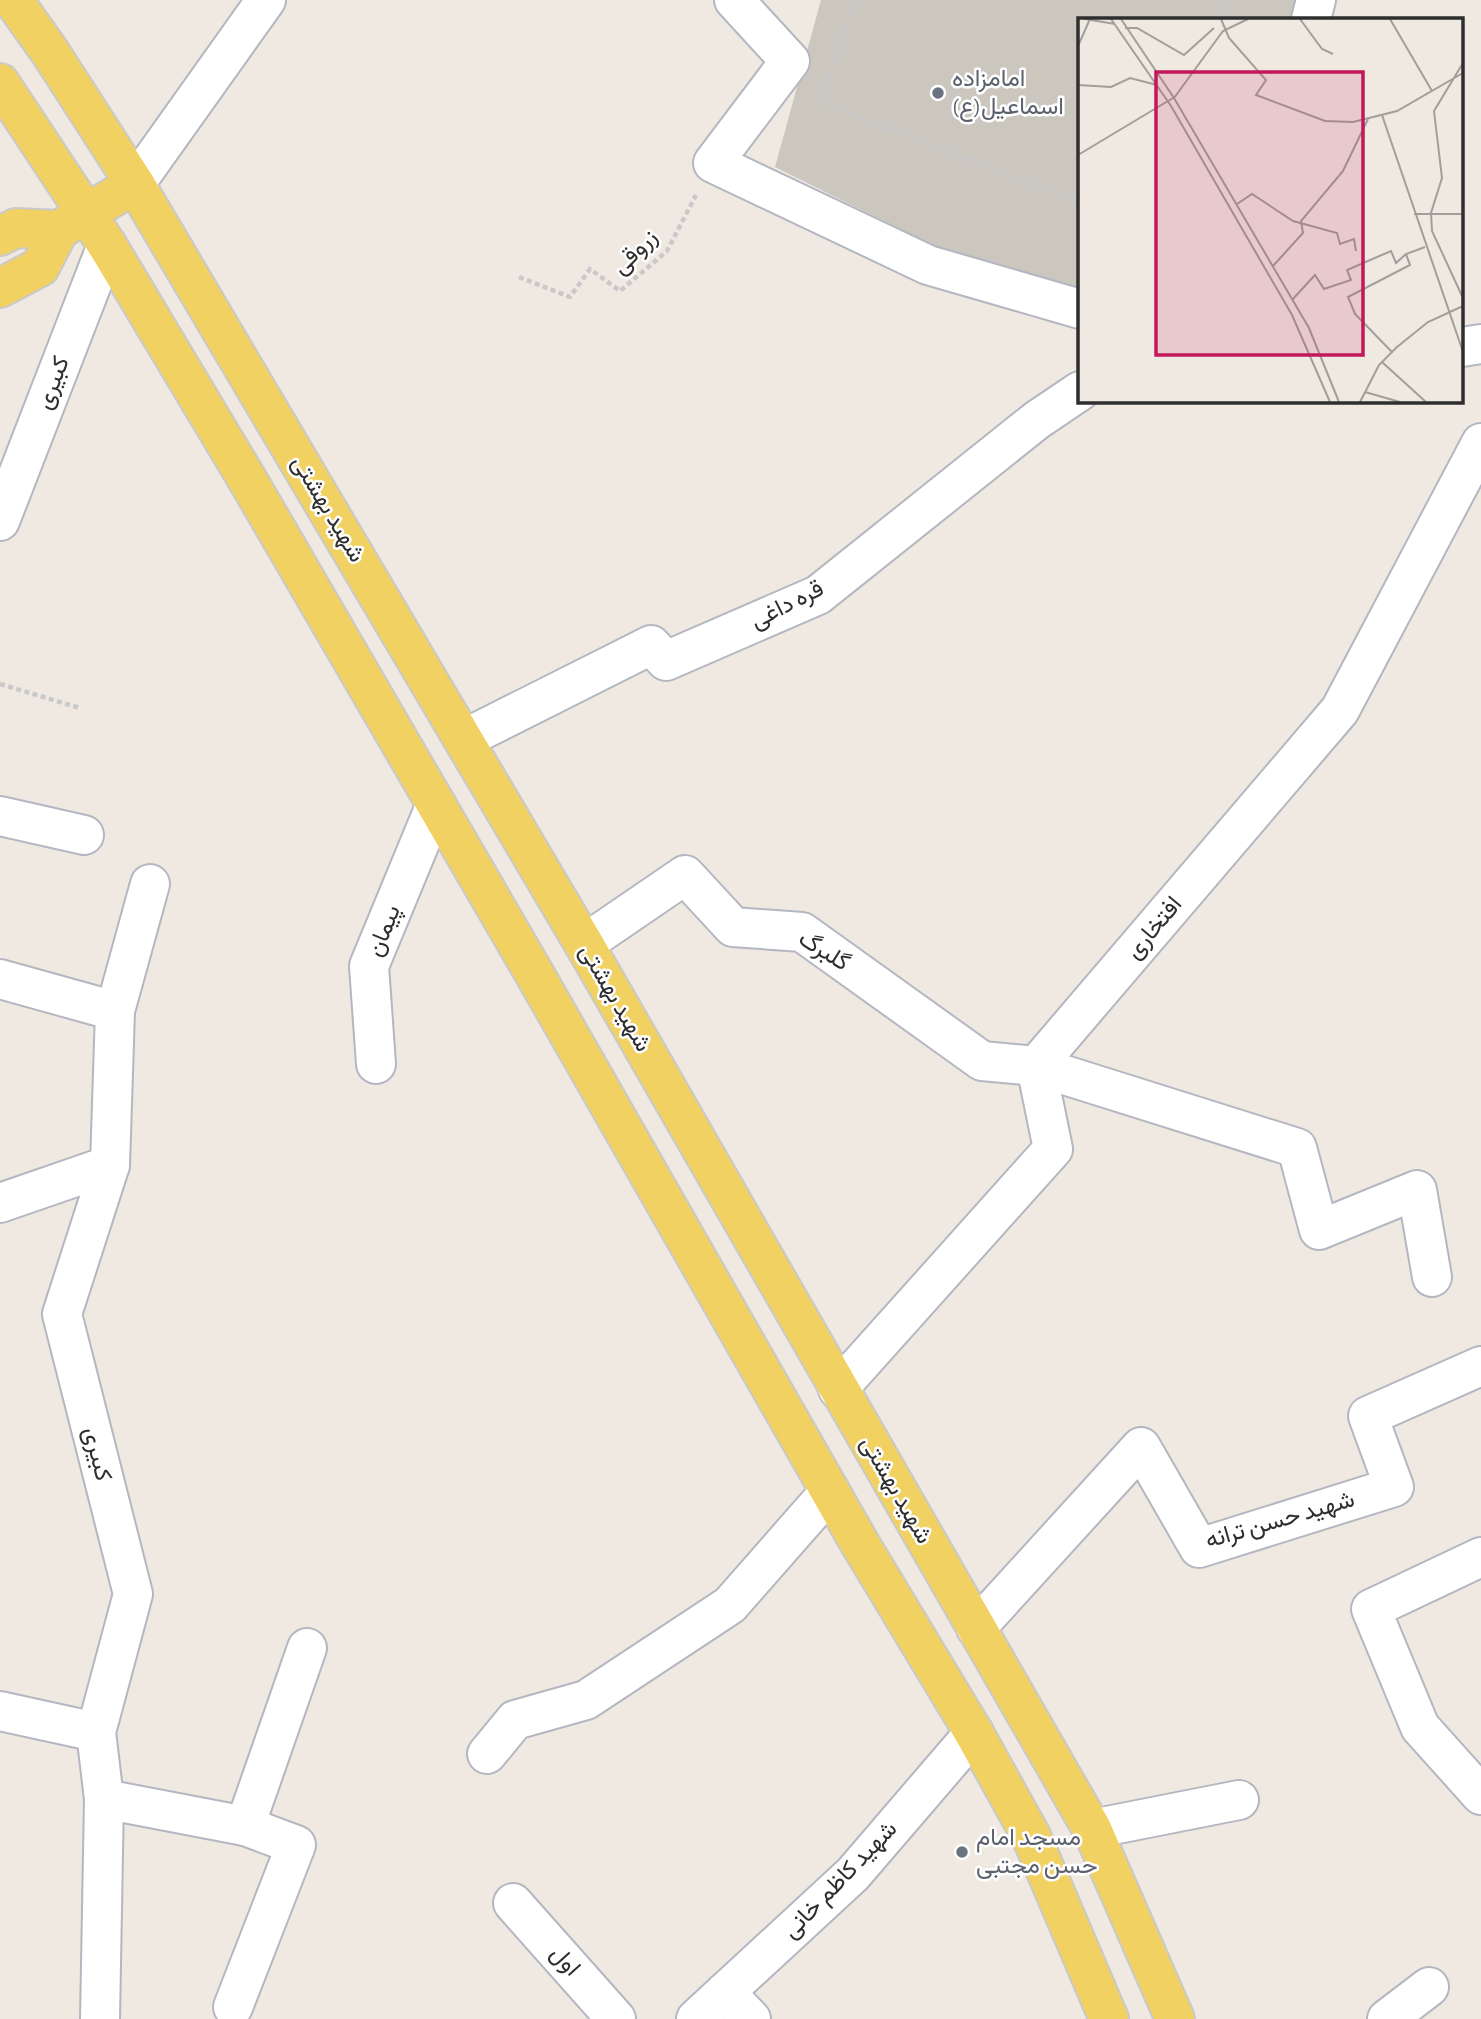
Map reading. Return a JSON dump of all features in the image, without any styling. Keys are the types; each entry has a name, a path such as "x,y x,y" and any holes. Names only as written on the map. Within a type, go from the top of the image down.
{"main road":[{"name":"شهید بهشتی","path":"13,0 50,52 135,184 584,944 1092,1829 1175,2019"},
{"path":"2,90 73,221 107,246 250,484 830,1490 974,1732 1031,1836 1109,2019"},
{"path":"0,288 40,267 73,221 135,184"},
{"path":"0,236 16,228 73,221"}],"street":[{"path":"135,184 266,0"},
{"path":"734,0 790,61 713,163 928,265 1078,308"},
{"path":"1311,18 1315,0"},
{"name":"کبیری","path":"0,521 107,246"},
{"name":"قره داغی","path":"464,739 651,645 666,661 818,595 1037,420 1078,392"},
{"name":"افتخاری","path":"1036,1066 1340,710 1481,443"},
{"name":"پیمان","path":"376,1064 369,966 436,804"},
{"path":"0,816 83,835"},
{"name":"گلبرگ","path":"584,944 685,875 733,926 802,932 982,1061 1036,1066"},
{"name":"کبیری","path":"100,2019 104,1799 96,1732 133,1594 62,1314 110,1165 115,1011 150,884"},
{"path":"0,979 115,1011"},
{"path":"838,1389 1053,1149 1036,1066 1297,1148 1319,1230 1417,1190 1432,1277"},
{"path":"0,1203 110,1165"},
{"name":"شهید حسن ترانه","path":"976,1628 1141,1447 1199,1548 1394,1488 1368,1416 1481,1366"},
{"path":"487,1754 515,1720 586,1700 730,1605 830,1490"},
{"path":"1481,1557 1371,1609 1420,1727 1481,1794"},
{"path":"244,1826 307,1648"},
{"path":"0,1710 96,1732"},
{"name":"شهید کاظم خانی","path":"696,2019 738,2005 974,1732"},
{"path":"104,1799 244,1826 296,1845 233,2007"},
{"path":"1092,1829 1239,1800"},
{"name":"اول","path":"513,1903 616,2019"},
{"path":"1387,2019 1429,1987"}],"path":[{"path":"853,0 822,103 1078,202"},
{"path":"1216,18 1223,0"},
{"name":"زروقی","path":"519,277 570,297 590,269 620,291 667,251 713,163"},
{"path":"0,684 80,708"}],"building":[{"name":"امامزاده اسماعیل(ع)","path":"821,0 1307,0 1302,18 1078,18 1078,291 930,244 775,167"}],"place":[{"name":"امامزاده اسماعیل(ع)","path":"938,93"},
{"name":"مسجد امام حسن مجتبی","path":"962,1852"}]}
